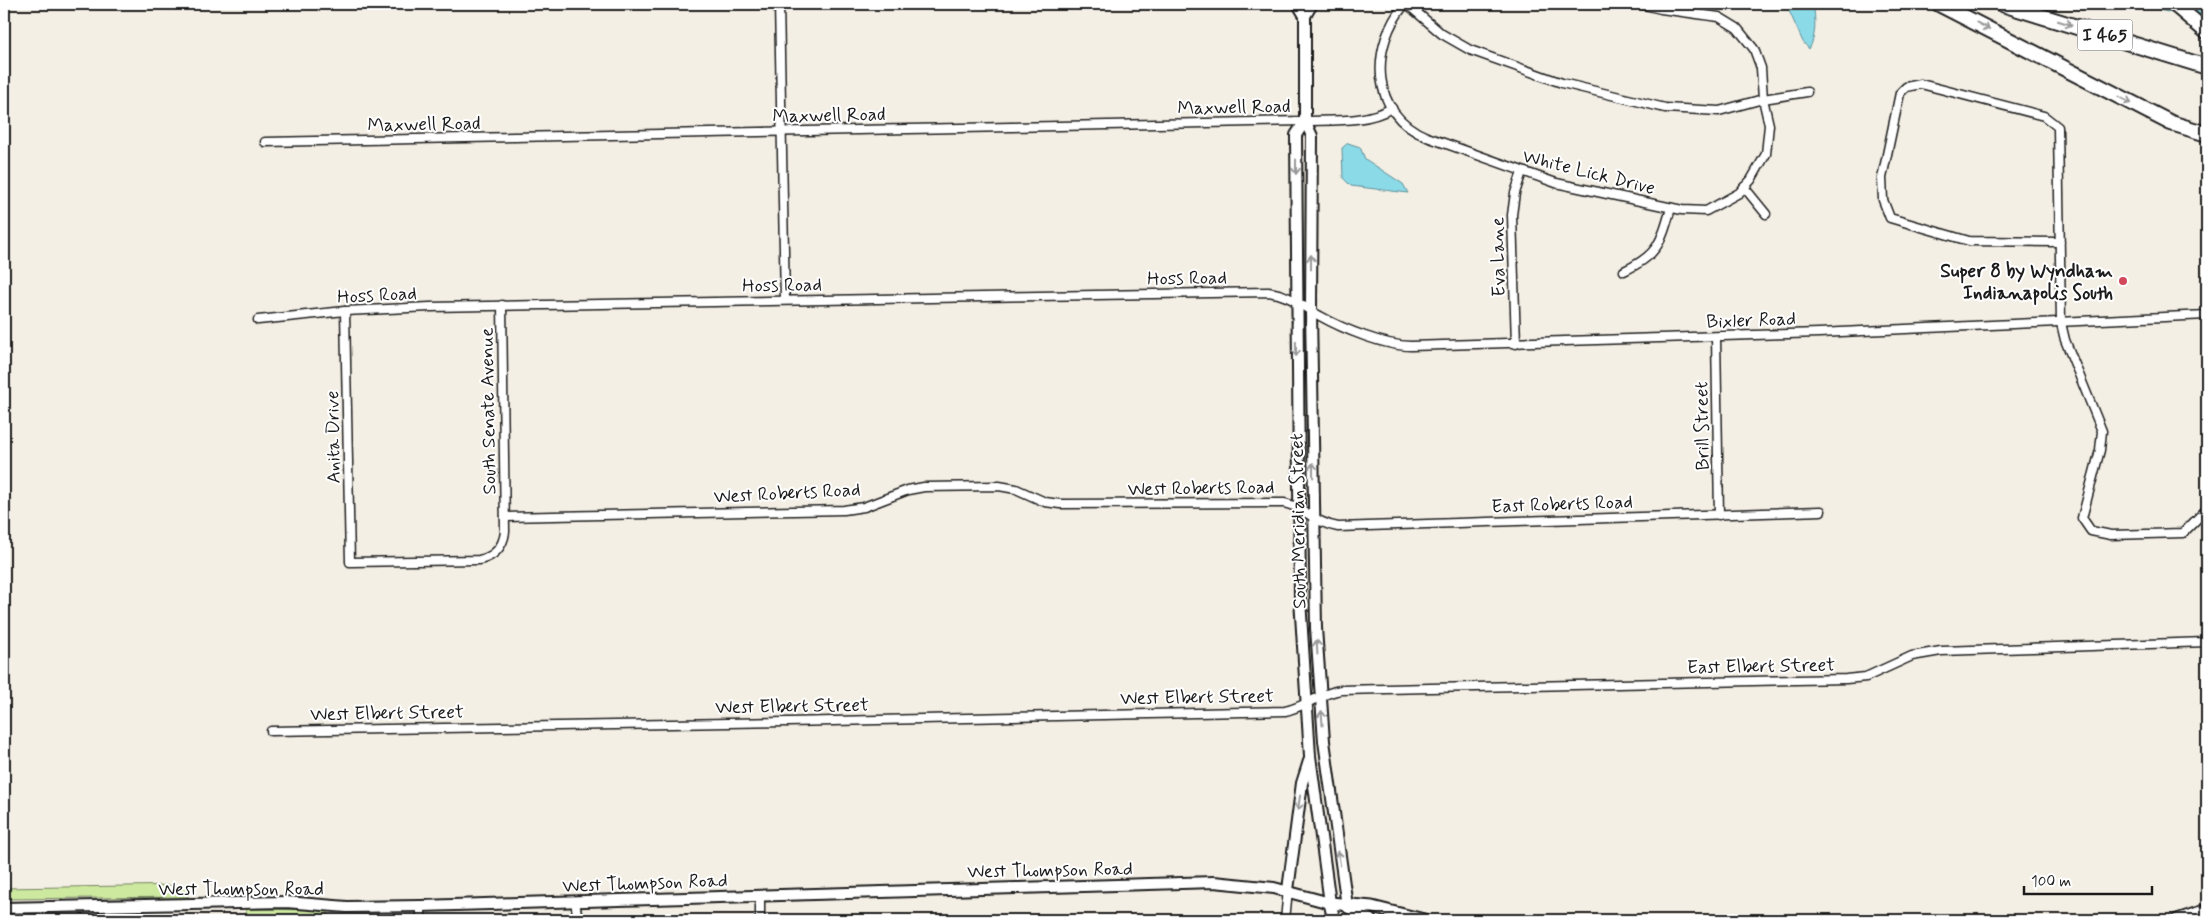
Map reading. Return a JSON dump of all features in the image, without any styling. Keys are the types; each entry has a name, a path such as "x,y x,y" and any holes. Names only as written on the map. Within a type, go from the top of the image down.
{"highway":[{"path":"1939,4 2171,123 2207,134"},
{"name":"I 465","path":"2002,4 2207,67"},
{"path":"2174,4 2207,32"}],"main road":[{"path":"1298,4 1305,16 1312,4"},
{"name":"South Meridian Street","path":"1305,16 1305,121 1312,136 1304,306 1298,507 1300,599 1313,700 1328,776 1349,920"},
{"name":"South Meridian Street","path":"1305,121 1296,135 1304,306 1310,517 1313,700 1310,756 1334,920"},
{"name":"South Meridian Street","path":"1288,890 1302,782 1310,756"},
{"name":"West Thompson Road","path":"4,908 286,902 347,907 421,906 1214,882 1288,890 1330,903"},
{"path":"1330,903 1372,907 1424,920"},
{"path":"1347,906 1370,920"},
{"path":"2177,920 2207,910"}],"street":[{"path":"779,4 784,300"},
{"path":"1406,4 1442,34 1470,50 1589,91 1665,108 1719,110 1763,99 1807,92"},
{"name":"White Lick Drive","path":"1406,4 1386,36 1380,59 1382,83 1392,108 1408,126 1423,136 1556,183 1671,208 1706,211 1739,193 1761,166 1766,154 1770,125 1763,99 1761,68 1754,49 1737,28 1719,18 1640,4"},
{"path":"2060,242 1970,242 1890,218 1883,200 1882,178 1900,93 1906,87 1921,84 2044,116 2058,127 2060,242 2061,323 2065,340 2102,431 2100,450 2082,518 2091,531 2111,535 2183,533 2207,509"},
{"name":"Maxwell Road","path":"265,142 1305,121 1374,117 1392,108"},
{"name":"Eva Lane","path":"1516,344 1512,207 1522,172"},
{"path":"1744,187 1766,214"},
{"path":"1624,271 1644,262 1655,251 1671,208"},
{"name":"Hoss Road","path":"258,320 345,311 502,306 1268,292 1283,294 1304,306"},
{"name":"South Senate Avenue","path":"502,306 505,517"},
{"name":"Bixler Road","path":"1304,306 1323,318 1394,345 1411,346 1716,337 2207,315"},
{"name":"Anita Drive","path":"345,311 350,562 482,559 494,554 502,544 505,532 505,517"},
{"name":"Brill Street","path":"1716,337 1719,515"},
{"name":"West Roberts Road","path":"505,517 852,509 876,503 893,494 912,489 994,486 1016,489 1045,502 1060,504 1284,503 1298,507 1310,517"},
{"name":"East Roberts Road","path":"1310,517 1338,527 1821,512"},
{"name":"East Elbert Street","path":"1313,700 1341,690 1846,679 1866,677 1912,656 1941,651 2207,642"},
{"name":"West Elbert Street","path":"271,731 1275,711 1289,710 1313,700"},
{"name":"South Meridian Street","path":"1285,920 1288,890"},
{"path":"760,896 760,920"},
{"path":"575,901 578,920"},
{"path":"421,906 421,920"}],"green space":[{"path":"187,885 188,897 4,899 4,888"},
{"path":"246,909 328,910 328,920 246,920"}],"water":[{"path":"1786,4 1813,4 1815,28 1809,49 1803,42"},
{"path":"2136,4 2192,4 2207,8 2207,22"},
{"path":"1348,143 1360,147 1365,159 1403,184 1408,193 1351,186 1343,178 1342,148"}],"place":[{"name":"Super 8 by Wyndham Indianapolis South","path":"2123,281"}]}
